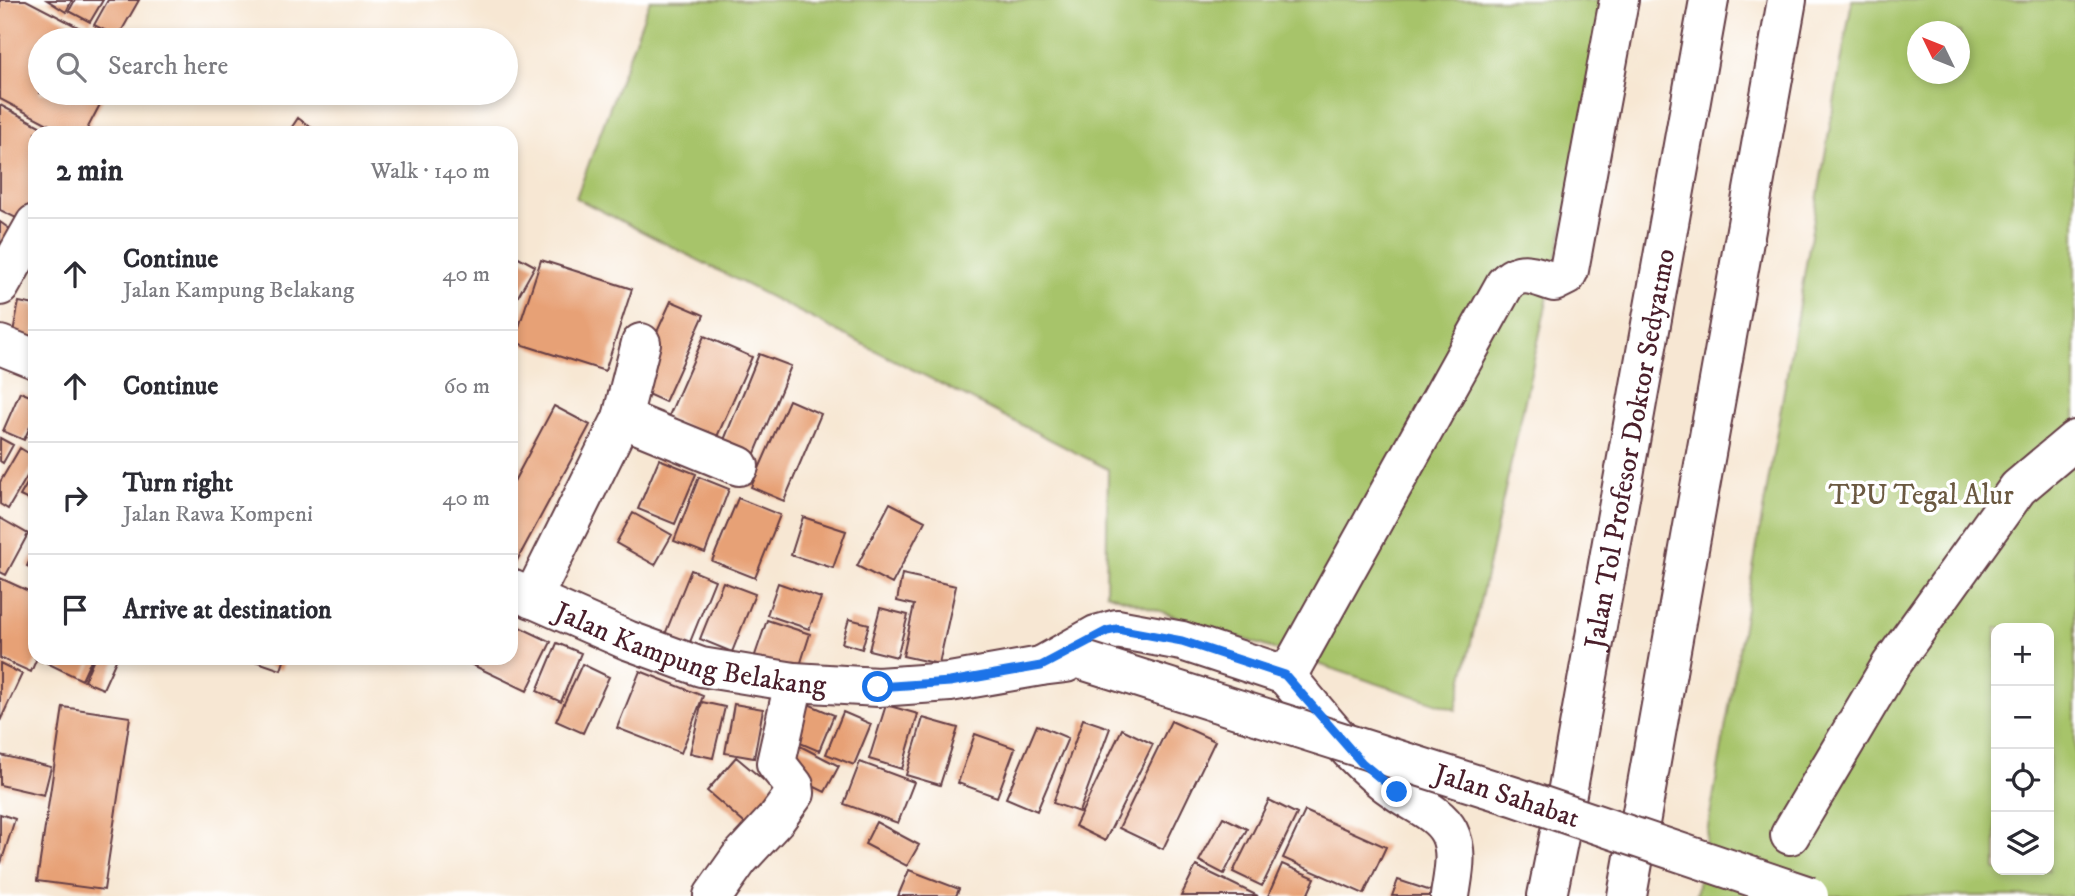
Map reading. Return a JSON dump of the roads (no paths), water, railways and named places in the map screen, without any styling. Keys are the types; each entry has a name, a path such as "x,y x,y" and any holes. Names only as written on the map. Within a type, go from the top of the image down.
{"main road":[{"path":"1285,675 1295,663 1505,284 1510,278 1525,274 1554,282 1561,280 1569,270 1619,0"},
{"name":"Jalan Tol Profesor Doktor Sedyatmo","path":"1546,896 1565,804 1709,0"},
{"path":"1627,896 1787,0"},
{"path":"0,286 28,236"},
{"path":"522,594 622,418 641,343"},
{"path":"0,345 28,356"},
{"path":"622,418 739,466"},
{"path":"1790,835 1891,665 2018,488 2075,440"},
{"name":"Jalan Kampung Belakang","path":"522,594 627,640 701,667 794,681 878,687 914,685 1085,661"},
{"path":"1041,666 1096,635 1117,629 1182,641 1285,675 1362,763 1446,827 1455,856 1450,896"},
{"name":"Jalan Sahabat","path":"1085,661 1516,797 1809,896"},
{"path":"713,896 739,859 777,818 795,793 794,786 776,763 794,681"}],"park label":[{"name":"TPU Tegal Alur","path":"1921,494"}]}
